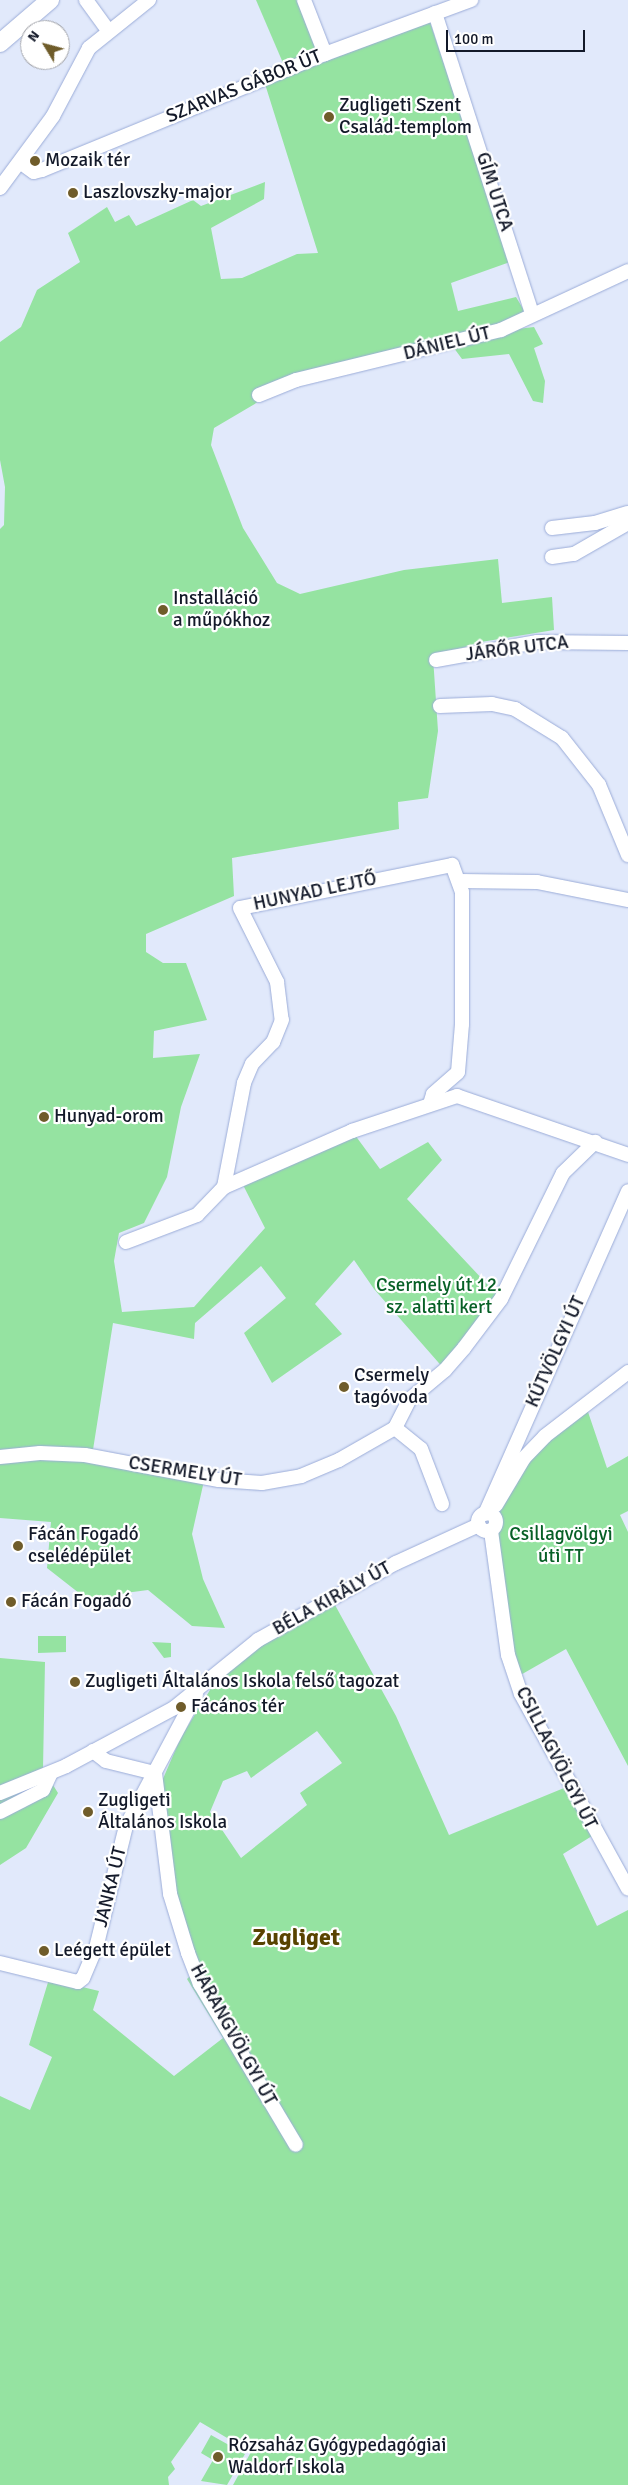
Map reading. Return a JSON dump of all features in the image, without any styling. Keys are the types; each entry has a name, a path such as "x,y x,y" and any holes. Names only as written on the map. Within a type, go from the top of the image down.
{"main road":[{"path":"0,43 50,0"}],"street":[{"path":"86,0 108,30"},
{"path":"0,188 52,116 89,48 108,30 149,0"},
{"path":"304,0 325,54"},
{"name":"SZARVAS GÁBOR ÚT","path":"20,162 34,172 42,170 325,54 471,0"},
{"name":"GÍM UTCA","path":"435,13 532,314"},
{"name":"DÁNIEL ÚT","path":"259,395 296,380 501,330 628,271"},
{"path":"552,528 595,523 628,513"},
{"path":"552,557 574,554 628,523"},
{"name":"JÁRŐR UTCA","path":"436,660 536,642 628,643"},
{"path":"440,706 492,704 515,709 562,738 580,757 599,785 628,855"},
{"name":"HUNYAD LEJTŐ","path":"224,1187 244,1083 252,1064 273,1042 282,1020 277,982 240,908 452,865 460,881"},
{"path":"430,1104 433,1094 458,1072 463,973 460,881 544,882 628,900"},
{"path":"126,1242 197,1215 224,1187 352,1131 430,1104 463,1096 628,1155"},
{"path":"442,1504 421,1449 395,1428 409,1400 445,1370 501,1299 563,1173 595,1142"},
{"name":"KÚTVÖLGYI ÚT","path":"486,1521 628,1191"},
{"path":"486,1521 524,1458 545,1436 628,1372"},
{"name":"CSERMELY ÚT","path":"0,1457 40,1453 85,1455 219,1480 262,1483 284,1481 322,1468 395,1428"},
{"name":"BÉLA KIRÁLY ÚT","path":"198,1692 233,1657 258,1640 396,1563 486,1521"},
{"name":"CSILLAGVÖLGYI ÚT","path":"486,1521 508,1655 521,1694 628,1889"},
{"path":"93,1751 106,1760 154,1774 198,1692"},
{"path":"0,1793 51,1773 198,1692"},
{"path":"0,1812 43,1790 51,1773"},
{"name":"JANKA ÚT","path":"0,1963 78,1982 83,1978 96,1948 126,1826 154,1774"},
{"name":"HARANGVÖLGYI ÚT","path":"154,1774 170,1894 185,1945 200,1984 296,2145"}],"green space":[{"path":"256,0 302,0 325,54 286,70"},
{"name":"Csermely út 12. sz. alatti kert","path":"430,22 510,262 451,283 458,311 516,297 525,312 517,329 534,327 543,344 534,348 545,381 543,403 533,401 509,354 462,359 448,340 290,383 214,428 211,445 243,528 277,583 300,594 404,570 498,559 502,603 552,597 554,630 481,642 433,657 438,731 428,798 398,802 399,829 232,858 234,896 146,934 146,952 163,963 186,963 207,1020 154,1031 153,1058 200,1054 181,1107 167,1177 144,1223 119,1233 114,1261 122,1312 194,1307 265,1228 241,1181 352,1131 380,1169 428,1142 442,1160 407,1199 501,1299 445,1370 374,1289 354,1260 315,1304 342,1334 272,1383 244,1333 286,1298 261,1266 195,1323 194,1339 113,1323 92,1456 204,1481 192,1534 203,1579 225,1628 192,1626 148,1590 125,1593 93,1604 47,1568 51,1522 0,1518 0,529 4,525 5,487 0,460 0,342 21,327 37,290 80,262 68,233 107,207 115,222 129,215 136,226 193,200 201,206 265,182 264,199 211,228 221,279 242,278 297,254 318,253 265,84"},
{"name":"Csillagvölgyi úti TT","path":"586,1406 607,1468 628,1456 628,1511 620,1515 628,1532 628,1766 566,1649 517,1677 488,1522 524,1458"},
{"path":"335,1605 396,1716 449,1835 564,1788 592,1836 563,1854 597,1926 628,1910 628,2485 233,2485 251,2452 200,2422 171,2462 175,2469 168,2477 169,2485 0,2485 0,2096 30,2110 52,2057 29,2045 49,1979 99,1991 93,2010 174,2076 223,2038 187,1979 198,1968 179,1916 159,1788 181,1737 218,1677 260,1644","holes":["317,1731 342,1763 300,1793 307,1805 241,1858 210,1812 223,1781 247,1771 251,1778"]},
{"path":"38,1636 66,1636 66,1652 38,1653"},
{"path":"152,1642 171,1643 171,1657 164,1658"},
{"path":"0,1658 45,1662 43,1769 58,1793 26,1848 0,1865"},
{"path":"211,2435 245,2454 227,2485 201,2481 213,2460 201,2453"}],"place":[{"name":"Zugligeti Szent Család-templom","path":"329,117"},
{"name":"Mozaik tér","path":"35,161"},
{"name":"Laszlovszky-major","path":"73,193"},
{"name":"Installáció a műpókhoz","path":"163,610"},
{"name":"Hunyad-orom","path":"44,1117"},
{"name":"Csermely tagóvoda","path":"344,1387"},
{"name":"Fácán Fogadó cselédépület","path":"18,1546"},
{"name":"Fácán Fogadó","path":"11,1602"},
{"name":"Zugligeti Általános Iskola felső tagozat","path":"75,1682"},
{"name":"Fácános tér","path":"181,1707"},
{"name":"Zugligeti Általános Iskola","path":"88,1812"},
{"name":"Leégett épület","path":"44,1951"},
{"name":"Rózsaház Gyógypedagógiai Waldorf Iskola","path":"218,2457"}],"district":[{"name":"Zugliget","path":"296,1938"}]}
